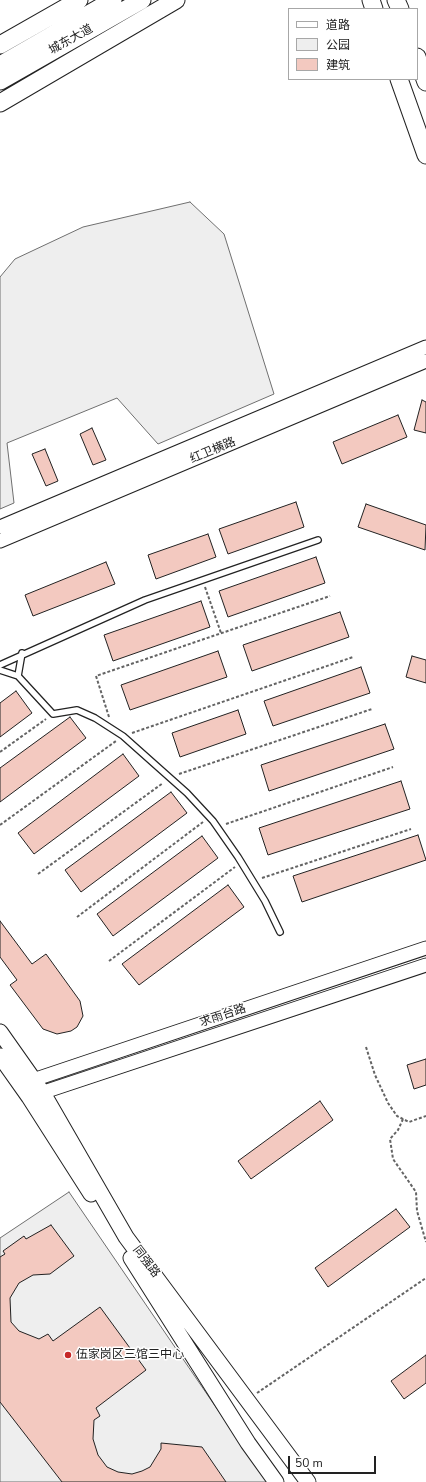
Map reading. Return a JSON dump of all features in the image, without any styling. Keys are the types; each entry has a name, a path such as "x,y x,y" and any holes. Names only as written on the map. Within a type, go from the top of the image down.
{"main road":[{"path":"0,45 79,0"},
{"name":"城东大道","path":"0,65 113,0"},
{"name":"城东大道","path":"0,81 142,0"},
{"path":"0,103 176,0"},
{"path":"418,60 426,82"},
{"path":"399,80 426,155"},
{"name":"同强路","path":"0,1032 26,1081 126,1237 248,1399 308,1482"},
{"name":"同强路","path":"0,1056 26,1081"},
{"name":"同强路","path":"36,1095 248,1443 276,1482"}],"street":[{"name":"红卫横路","path":"0,527 426,347"},
{"name":"红卫横路","path":"0,541 426,361"},
{"name":"求雨台路","path":"26,1081 426,948"},
{"name":"求雨台路","path":"36,1095 426,965"}],"lane":[{"path":"0,664 145,600 318,540"},
{"path":"18,676 22,653"},
{"path":"0,670 18,676 54,714 77,710 95,718 123,736 170,778 217,827 253,881 280,932"}],"path":[{"path":"202,581 221,633"},
{"path":"113,730 96,676 330,596"},
{"path":"0,825 123,736 353,657"},
{"path":"38,874 170,778 372,708"},
{"path":"0,752 54,714"},
{"path":"217,827 394,767"},
{"path":"77,917 209,817"},
{"path":"253,881 411,829"},
{"path":"109,961 241,862"},
{"path":"366,1047 388,1103 397,1116 409,1122 426,1116"},
{"path":"403,1119 398,1130 390,1139 393,1159 416,1192 417,1211 426,1242"},
{"path":"248,1399 426,1278"}],"green space":[{"path":"190,202 224,234 274,394 158,444 117,398 7,443 14,503 0,509 0,277 15,259 83,227"},
{"name":"伍家岗区三馆三中心","path":"69,1192 267,1482 0,1482 0,1238"}],"building":[{"path":"422,400 426,402 426,433 414,430"},
{"path":"398,415 407,437 342,464 333,442"},
{"path":"92,428 106,460 93,465 80,434"},
{"path":"45,449 58,481 46,486 32,454"},
{"path":"296,502 304,527 228,554 219,529"},
{"path":"366,504 426,525 425,550 358,527"},
{"path":"208,534 216,557 156,579 148,555"},
{"path":"316,557 325,583 228,617 219,591"},
{"path":"106,562 115,584 33,616 25,595"},
{"path":"201,601 210,627 113,661 104,635"},
{"path":"340,612 349,637 252,671 243,645"},
{"path":"218,651 227,677 130,710 121,685"},
{"path":"412,656 426,660 426,683 406,677"},
{"path":"361,667 370,693 273,726 264,701"},
{"path":"16,691 32,713 0,737 0,703"},
{"path":"238,710 246,734 180,757 172,733"},
{"path":"70,717 86,738 0,802 0,768"},
{"path":"385,724 394,749 269,791 261,765"},
{"path":"123,754 139,776 34,854 18,833"},
{"path":"401,781 410,809 268,855 259,828"},
{"path":"171,792 187,813 81,892 65,870"},
{"path":"418,835 426,860 302,902 293,876"},
{"path":"202,836 218,858 113,936 97,914"},
{"path":"228,885 244,907 139,985 122,964"},
{"path":"0,921 32,964 46,954 80,1001 83,1016 77,1027 71,1031 57,1034 43,1029 10,985 17,980 0,957"},
{"path":"426,1059 426,1085 414,1089 407,1065"},
{"path":"320,1101 333,1120 251,1179 238,1161"},
{"path":"396,1209 410,1227 328,1287 315,1268"},
{"name":"伍家岗区三馆三中心","path":"51,1225 74,1256 50,1274 33,1275 19,1283 10,1298 11,1322 19,1331 39,1339 48,1334 53,1341 100,1307 146,1370 96,1408 100,1416 94,1420 93,1439 98,1455 107,1467 118,1472 132,1474 150,1467 161,1449 161,1443 202,1447 226,1482 62,1482 0,1402 0,1257 5,1254 3,1251 24,1236 26,1239"},
{"path":"426,1355 426,1383 404,1399 391,1381"}],"place":[{"name":"伍家岗区三馆三中心","path":"68,1355"}]}
